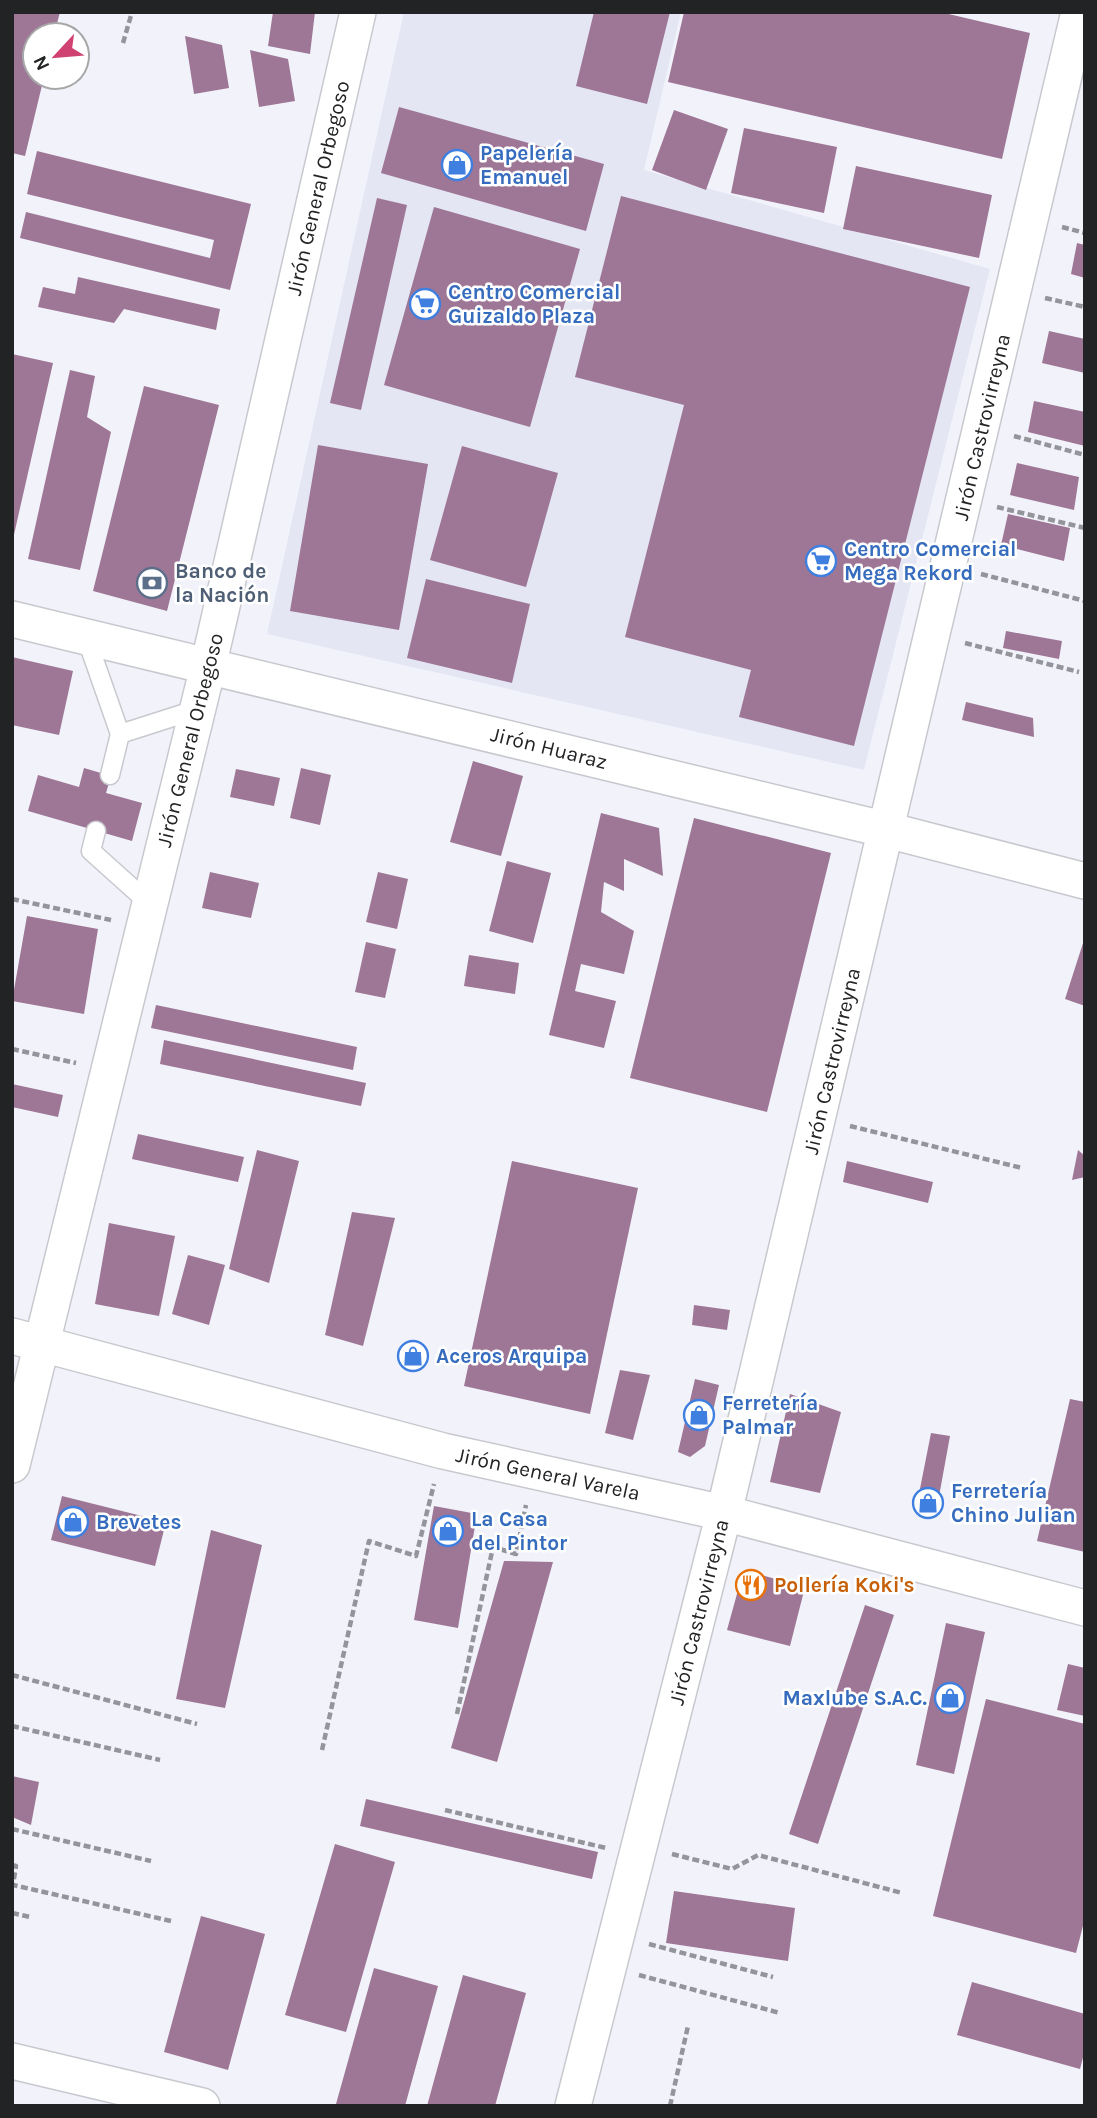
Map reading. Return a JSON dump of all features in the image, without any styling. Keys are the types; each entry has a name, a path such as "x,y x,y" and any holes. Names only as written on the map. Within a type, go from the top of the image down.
{"street":[{"name":"Jirón General Orbegoso","path":"12,1465 28,1340 109,1070 208,667 358,12"},
{"name":"Jirón Castrovirreyna","path":"573,2106 724,1513 1079,12"},
{"name":"Jirón Huaraz","path":"12,618 887,830 1085,881"},
{"name":"Jirón General Varela","path":"28,1340 443,1451 724,1513 1085,1608"},
{"path":"12,2061 202,2106"}],"lane":[{"path":"86,637 120,734 110,775"},
{"path":"120,734 198,709"},
{"path":"96,831 91,851 147,916"}],"path":[{"path":"123,43 132,12"},
{"path":"981,428 1085,454"},
{"path":"965,499 1085,528"},
{"path":"949,566 1085,601"},
{"path":"933,635 1079,672"},
{"path":"12,899 147,916"},
{"path":"12,1049 109,1070"},
{"path":"818,1118 1022,1168"},
{"path":"322,1750 369,1541 416,1556 443,1451"},
{"path":"457,1714 493,1548 516,1554 533,1471"},
{"path":"12,1675 197,1724"},
{"path":"12,1726 160,1760"},
{"path":"445,1810 732,1869 758,1854 902,1893"},
{"path":"12,1829 151,1861"},
{"path":"12,1865 16,1866 13,1885 171,1921"},
{"path":"12,1913 30,1917"},
{"path":"612,1952 774,1977"},
{"path":"612,1952 780,2012"},
{"path":"670,2106 688,2026"}],"shaded area":[{"path":"404,12 681,12 644,170 990,269 864,770 267,634"}],"building":[{"path":"12,12 60,12 58,21 21,21 21,91 41,91 25,156 12,153"},
{"path":"273,12 315,12 310,54 268,46"},
{"path":"594,12 670,12 647,104 576,86"},
{"path":"684,12 940,12 1030,33 1002,159 668,82"},
{"path":"185,36 222,45 229,88 194,94"},
{"path":"250,50 288,59 295,101 259,107"},
{"path":"399,107 604,164 586,231 381,173"},
{"path":"674,110 728,129 706,190 652,170"},
{"path":"744,128 837,147 824,213 731,193"},
{"path":"37,151 251,204 230,290 20,238 26,212 210,258 214,240 27,194"},
{"path":"856,166 992,195 979,258 843,229"},
{"path":"621,196 970,287 854,746 739,717 751,670 625,637 684,405 575,377"},
{"path":"377,198 407,205 361,410 330,403"},
{"path":"434,207 580,249 530,427 384,385"},
{"path":"1077,243 1085,245 1085,278 1071,274"},
{"path":"78,277 220,309 216,330 124,309 114,323 38,307 43,287 75,294"},
{"path":"1049,331 1085,339 1085,373 1042,363"},
{"path":"12,354 53,363 13,539 12,538"},
{"path":"70,370 95,376 87,417 111,432 80,570 28,559"},
{"path":"144,386 219,405 167,611 93,591"},
{"path":"1034,401 1085,412 1085,446 1028,432"},
{"path":"318,445 428,464 399,630 290,611"},
{"path":"462,446 558,473 526,587 430,560"},
{"path":"1017,463 1079,477 1074,510 1010,495"},
{"path":"1008,514 1070,528 1064,561 1001,545"},
{"path":"426,579 530,604 512,683 407,658"},
{"path":"1006,631 1062,641 1059,659 1003,648"},
{"path":"12,657 73,671 59,735 12,725"},
{"path":"966,702 1033,718 1034,737 962,720"},
{"path":"473,761 523,776 501,856 450,842"},
{"path":"84,768 111,776 106,793 142,803 132,841 28,811 38,775 79,787"},
{"path":"301,768 331,775 320,825 290,818"},
{"path":"236,769 280,778 274,806 230,797"},
{"path":"601,813 659,828 663,876 624,859 624,891 604,882 601,912 634,931 624,974 581,964 575,991 616,1001 604,1048 549,1035"},
{"path":"694,818 831,853 767,1112 630,1078"},
{"path":"507,861 551,873 533,943 489,931"},
{"path":"210,872 259,883 251,918 202,908"},
{"path":"378,872 408,879 397,929 366,922"},
{"path":"27,916 98,929 84,1014 12,1001"},
{"path":"1085,940 1085,1006 1065,999"},
{"path":"366,942 396,949 385,998 355,992"},
{"path":"469,955 519,963 515,994 464,986"},
{"path":"156,1005 357,1047 353,1070 151,1028"},
{"path":"164,1040 366,1083 361,1106 160,1064"},
{"path":"12,1084 63,1095 58,1117 12,1107"},
{"path":"138,1134 244,1157 238,1182 132,1159"},
{"path":"257,1150 299,1161 269,1283 229,1269"},
{"path":"1078,1150 1085,1156 1085,1177 1072,1180"},
{"path":"512,1161 638,1188 590,1414 464,1386"},
{"path":"847,1161 933,1182 928,1203 843,1182"},
{"path":"352,1212 395,1218 363,1346 325,1335"},
{"path":"109,1223 175,1236 159,1316 95,1304"},
{"path":"188,1255 225,1265 209,1325 172,1314"},
{"path":"694,1305 730,1310 727,1330 692,1325"},
{"path":"620,1370 650,1375 633,1440 605,1433"},
{"name":"Ferretería Palmar","path":"695,1379 719,1385 705,1446 690,1457 678,1452"},
{"path":"790,1394 841,1412 820,1493 770,1482"},
{"path":"1070,1399 1085,1402 1085,1552 1037,1541"},
{"path":"931,1433 950,1436 936,1513 916,1509"},
{"path":"62,1496 166,1522 155,1566 51,1540"},
{"path":"434,1506 477,1514 458,1628 414,1620"},
{"path":"211,1530 262,1545 225,1708 176,1699"},
{"path":"504,1561 553,1562 497,1762 451,1748"},
{"path":"754,1573 805,1587 790,1646 727,1630 740,1583 746,1576"},
{"path":"865,1605 894,1615 818,1844 789,1834"},
{"name":"Maxlube S.A.C.","path":"946,1623 985,1632 954,1774 916,1765"},
{"path":"1068,1664 1085,1668 1085,1716 1057,1710"},
{"path":"986,1699 1085,1724 1085,1918 1076,1953 933,1916"},
{"path":"12,1776 39,1782 31,1825 12,1817"},
{"path":"366,1799 598,1852 592,1879 360,1826"},
{"path":"335,1844 395,1862 346,2032 285,2015"},
{"path":"674,1891 795,1908 788,1961 666,1943"},
{"path":"201,1916 265,1934 228,2070 164,2052"},
{"path":"374,1968 438,1986 405,2106 336,2104"},
{"path":"463,1975 526,1993 495,2106 427,2106"},
{"path":"972,1982 1085,2014 1085,2050 1080,2069 957,2035"}],"place":[{"name":"Papelería Emanuel","path":"457,165"},
{"name":"Centro Comercial Guizaldo Plaza","path":"425,304"},
{"name":"Centro Comercial Mega Rekord","path":"821,561"},
{"name":"Banco de la Nación","path":"152,583"},
{"name":"Aceros Arquipa","path":"413,1356"},
{"name":"Ferretería Palmar","path":"699,1415"},
{"name":"Ferretería Chino Julian","path":"928,1503"},
{"name":"Brevetes","path":"73,1522"},
{"name":"La Casa del Pintor","path":"448,1531"},
{"name":"Pollería Koki's","path":"751,1585"},
{"name":"Maxlube S.A.C.","path":"950,1698"}]}
